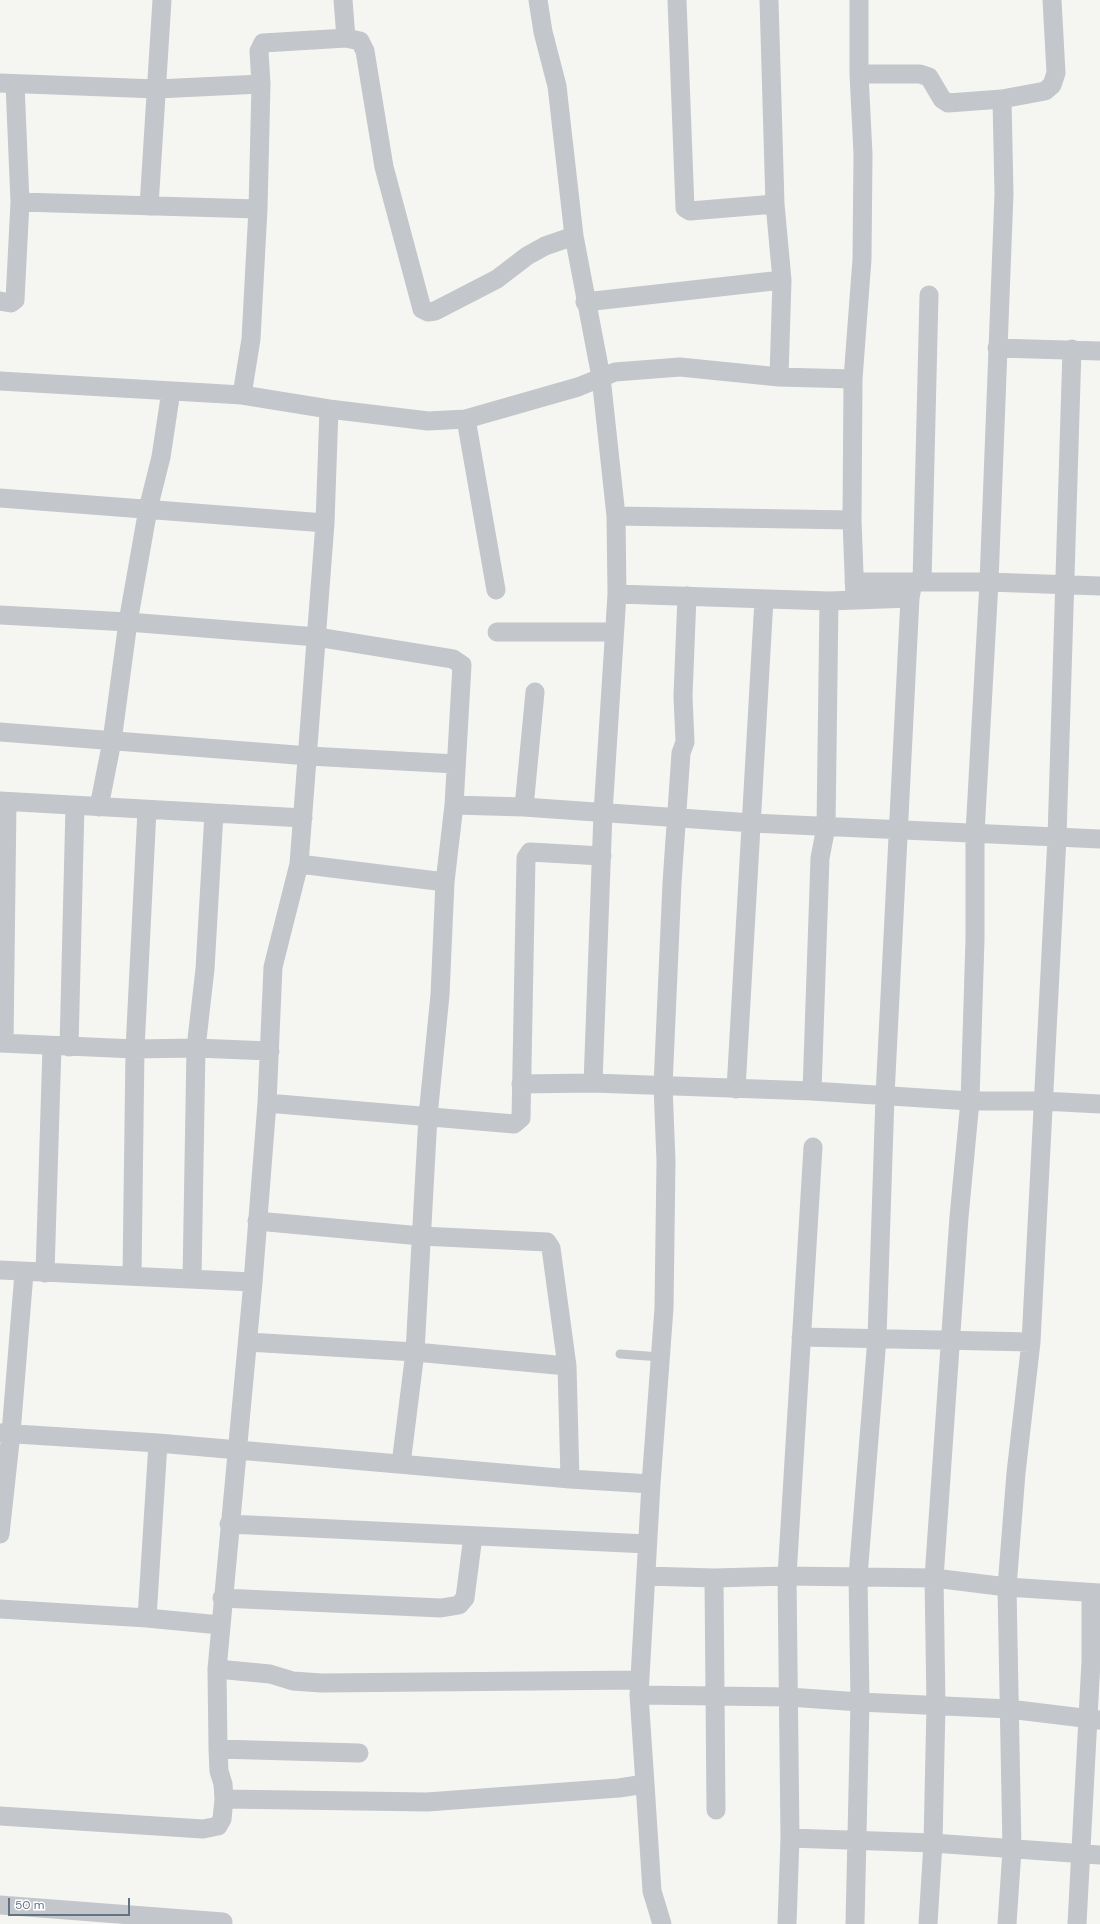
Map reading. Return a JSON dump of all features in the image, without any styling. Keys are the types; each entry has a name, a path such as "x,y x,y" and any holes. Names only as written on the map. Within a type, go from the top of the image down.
{"street":[{"path":"149,206 162,0"},
{"path":"342,0 346,38"},
{"path":"538,0 543,32 557,86 574,236 585,302 601,377 616,516 617,594 603,812 593,1083"},
{"path":"677,0 685,208 690,211 774,204"},
{"path":"769,0 774,204 782,280 779,377"},
{"path":"855,591 852,520 853,379 862,259 863,154 859,74 859,0"},
{"path":"859,74 920,74 929,77 942,99 948,102 1002,99 1045,91 1052,85 1056,73 1052,0"},
{"path":"242,395 251,339 258,209 261,84 259,51 263,43 346,38 360,41 365,51 384,167 422,309 428,312 435,311 497,279 527,256 545,246 574,236"},
{"path":"0,301 11,303 15,300 20,202 7,84 157,89 261,84"},
{"path":"928,1924 936,1705 934,1578 959,1217 970,1101 975,939 975,833 989,582 1004,194 1002,99"},
{"path":"20,202 258,209"},
{"path":"585,302 782,280"},
{"path":"855,1924 860,1702 858,1576 877,1338 885,1096 898,830 915,587 929,295"},
{"path":"997,348 1100,351"},
{"path":"1007,1924 1012,1850 1007,1587 1016,1473 1031,1342 1057,837 1072,349"},
{"path":"0,381 242,395 329,409 428,421 466,419 578,387 615,372 680,367 779,377 853,379"},
{"path":"98,807 112,741 128,622 148,509 161,457 171,390"},
{"path":"0,1816 203,1829 218,1826 222,1819 224,1799 223,1784 219,1770 217,1670 222,1598 239,1450 253,1282 270,1051 273,966 299,864 309,756 325,523 329,409"},
{"path":"466,419 496,590"},
{"path":"0,498 325,523"},
{"path":"616,516 852,520"},
{"path":"617,594 829,601 855,591 989,582 1100,586"},
{"path":"662,1924 652,1891 639,1687 647,1544 664,1308 666,1161 663,1086 676,817 681,753 685,742 683,696 688,596"},
{"path":"736,1089 764,599"},
{"path":"812,1091 820,858 826,827 829,601"},
{"path":"0,615 128,622 317,637 453,659 462,665 454,805 445,882 440,995 428,1116 415,1352 401,1464"},
{"path":"497,632 614,632"},
{"path":"524,807 535,692"},
{"path":"0,732 309,756 456,764"},
{"path":"270,1051 196,1048 135,1049 2,1043 4,802 303,818"},
{"path":"454,805 524,807 826,827 1100,838"},
{"path":"45,1273 61,1046 75,806"},
{"path":"132,1276 135,1049 147,810"},
{"path":"192,1279 196,1048 205,962 214,813"},
{"path":"266,1103 514,1124 521,1118 520,1084 526,858 530,852 602,856"},
{"path":"299,864 445,882"},
{"path":"520,1084 593,1083 812,1091 970,1101 1043,1101 1100,1104"},
{"path":"786,1924 790,1838 787,1576 813,1147"},
{"path":"257,1221 421,1236 547,1242 551,1248 567,1366 570,1479"},
{"path":"0,1270 24,1273 132,1276 253,1282"},
{"path":"0,1534 6,1433 24,1273"},
{"path":"801,1338 877,1338 1031,1342"},
{"path":"248,1342 415,1352 567,1366"},
{"path":"6,1433 158,1443 570,1479 651,1484"},
{"path":"147,1618 158,1443"},
{"path":"230,1524 647,1544"},
{"path":"222,1598 441,1608 459,1605 465,1598 473,1536"},
{"path":"646,1576 714,1578 787,1576 934,1578 1007,1587 1096,1593 1091,1661 1094,1719 1081,1854 1077,1924"},
{"path":"714,1578 716,1810"},
{"path":"0,1609 147,1618 220,1626"},
{"path":"217,1670 270,1674 293,1681 321,1683 639,1687 715,1695 789,1697 1009,1709 1094,1719"},
{"path":"218,1750 359,1753"},
{"path":"224,1799 427,1802 619,1788 645,1784"},
{"path":"790,1838 932,1843 1012,1850 1100,1855"},
{"path":"0,1905 223,1922"}],"lane":[{"path":"620,1354 660,1357"}]}
